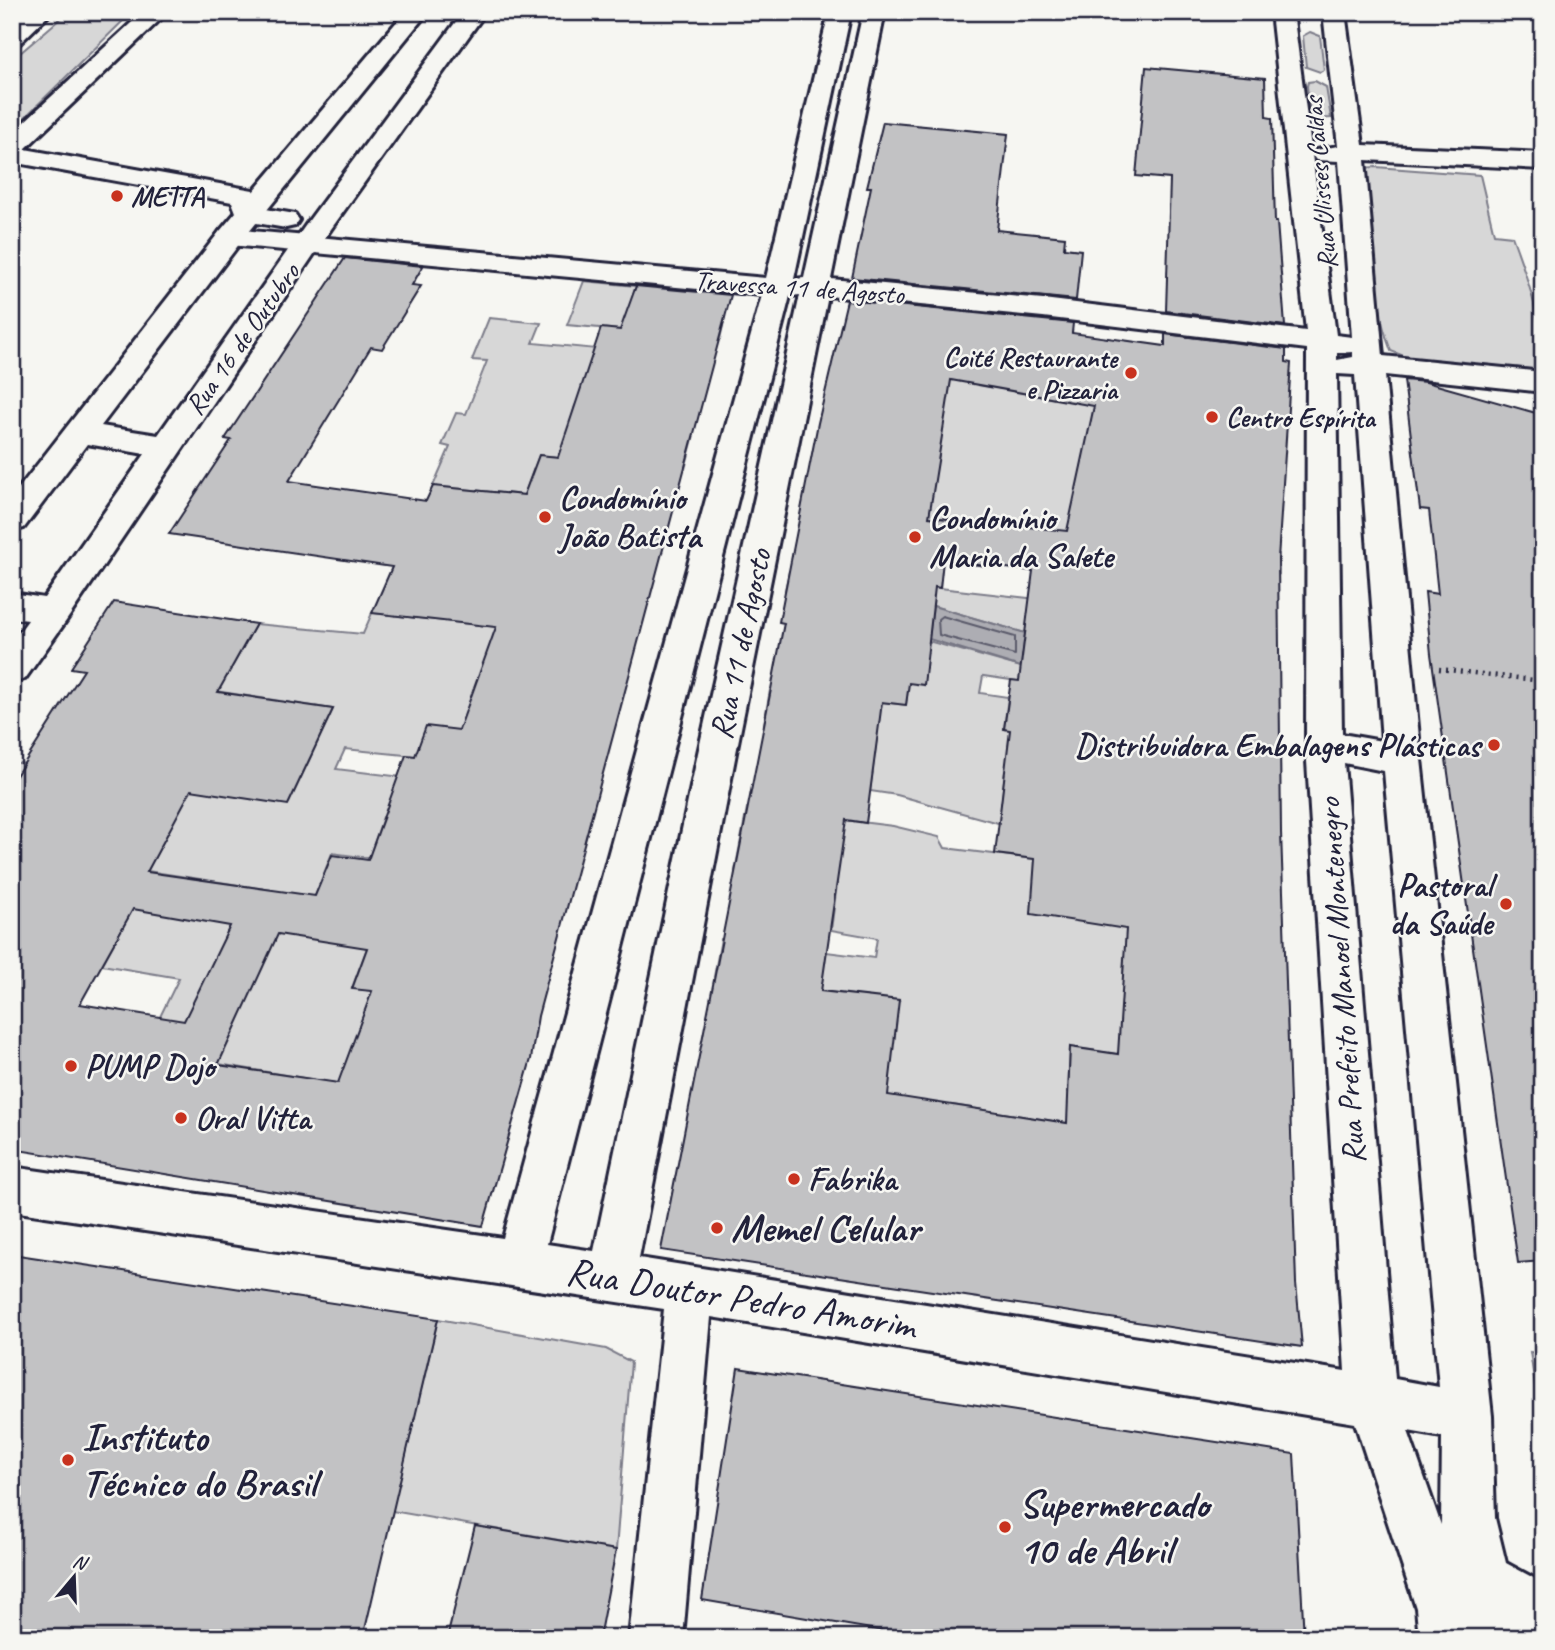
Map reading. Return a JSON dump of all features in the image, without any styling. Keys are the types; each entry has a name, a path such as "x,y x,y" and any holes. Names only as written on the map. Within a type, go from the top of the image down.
{"street":[{"path":"12,38 41,12"},
{"path":"12,147 157,12"},
{"path":"12,520 248,214 416,12"},
{"name":"Rua 16 de Outubro","path":"12,670 314,234 475,12"},
{"name":"Rua 11 de Agosto","path":"519,1262 778,288 840,12"},
{"name":"Rua 11 de Agosto","path":"612,1277 717,753 874,12"},
{"path":"1283,18 1335,21"},
{"name":"Rua Ulisses Caldas","path":"1283,18 1302,158 1322,355"},
{"name":"Rua Ulisses Caldas","path":"1335,21 1351,152 1368,356"},
{"path":"822,86 860,86"},
{"path":"1302,158 1351,152 1543,161"},
{"path":"12,154 244,196 248,214"},
{"path":"248,214 314,234"},
{"name":"Travessa 11 de Agosto","path":"230,237 314,234 778,288 816,286 1043,308 1322,355 1368,356 1543,382"},
{"name":"Rua Prefeito Manoel Montenegro","path":"1322,355 1324,745 1372,1400 1444,1623"},
{"path":"1368,356 1402,759 1467,1416 1469,1517 1484,1580 1543,1612"},
{"path":"79,433 168,447"},
{"path":"12,605 54,612"},
{"path":"1324,745 1402,759"},
{"path":"656,747 717,753"},
{"name":"Rua Doutor Pedro Amorim","path":"12,1189 519,1262 1467,1416"},
{"path":"656,1638 690,1289"},
{"path":"1469,1517 1444,1623 1536,1638"}],"path":[{"path":"1425,667 1543,681"}],"shaded area":[{"path":"68,12 132,12 12,130 12,60"},
{"path":"1310,32 1320,36 1324,70 1320,72 1306,67 1303,36"},
{"path":"1315,81 1326,87 1331,118 1313,119 1310,116 1307,86 1308,82"},
{"path":"1362,168 1480,175 1494,234 1512,236 1524,269 1534,302 1543,370 1409,358 1391,351 1379,308"},
{"path":"584,281 636,286 629,309 725,317 720,339 567,325"},
{"path":"489,318 541,323 533,343 608,350 575,406 570,424 694,435 685,469 539,455 524,495 433,486 450,447 442,445 456,413 466,414 487,361 472,360"},
{"path":"912,354 970,383 1057,399 1140,397 1135,530 1279,554 1279,574 1094,548 1034,528 803,503"},
{"path":"789,571 1091,605 1089,642 1025,633 933,606 785,590"},
{"path":"372,613 524,630 484,733 415,756 345,749 336,769 419,779 405,820 383,817 369,858 332,853 315,896 367,948 352,988 372,991 379,1106 334,1083 176,1057 154,1029 179,978 102,965 133,909 272,890 147,871 167,834 113,790 12,773 12,762 289,803 333,709 156,682 233,665 256,624 363,634"},
{"path":"914,637 1021,667 1048,671 1046,685 983,676 980,693 1008,697 1004,729 1066,739 1063,768 1005,772 1001,807 1038,834 897,795 870,791 877,737 764,724 770,690 906,705"},
{"path":"747,808 893,826 939,837 945,848 1035,859 1214,942 1124,956 1123,983 1160,1061 1070,1047 1068,1092 1111,1099 1110,1130 953,1105 798,1151 899,1001 714,977 721,939 874,958 877,938 831,930 837,884 735,871"},
{"path":"438,1319 606,1349 631,1362 616,1550 392,1511"},
{"path":"1530,1352 1543,1354 1543,1441"}],"water":[{"path":"933,606 1025,633 1021,667 929,639"}],"building":[{"path":"1146,67 1265,78 1266,117 1272,118 1275,222 1285,326 1166,311 1170,179 1136,176"},
{"path":"883,122 1008,134 997,230 1065,237 1064,248 1081,250 1076,300 852,278 871,187 867,187"},
{"path":"345,258 423,266 412,285 421,286 382,349 371,347 289,481 426,501 433,486 524,495 539,455 558,457 601,328 620,330 636,286 731,295 538,1016 531,1059 483,1226 12,1149 12,782 84,670 71,668 114,602 256,624 218,692 333,709 288,805 191,790 147,872 315,896 332,855 368,860 406,755 415,756 426,726 459,730 496,627 372,613 392,567 169,534 231,440 225,439","holes":["133,909 230,926 184,1021 80,1004","278,934 367,948 352,989 372,991 338,1083 218,1065"]},
{"path":"847,300 1073,323 1072,333 1165,346 1165,334 1286,349 1286,362 1291,363 1278,559 1281,832 1296,1283 1302,1347 661,1250 784,623 779,622 818,423","holes":["951,380 1094,406 1067,531 929,517","943,561 1033,571 1019,681 1011,680 1004,729 1010,730 995,854 1035,859 1031,914 1126,929 1118,1054 1070,1047 1067,1123 888,1095 899,1000 821,991 846,820 866,823 882,702 906,705 909,683 924,685 935,587 940,588"]},
{"path":"1404,380 1426,382 1543,415 1543,1261 1518,1263 1431,654 1425,592 1438,594 1429,510 1420,509"},
{"path":"12,1254 438,1319 363,1638 12,1638"},
{"name":"Supermercado 10 de Abril","path":"738,1368 1294,1454 1304,1638 924,1638 702,1600"},
{"path":"475,1526 616,1550 599,1638 447,1638"}],"place":[{"name":"METTA","path":"117,196"},
{"name":"Coité Restaurante e Pizzaria","path":"1131,373"},
{"name":"Centro Espírita","path":"1212,417"},
{"name":"Condomínio João Batista","path":"545,517"},
{"name":"Condomínio Maria da Salete","path":"915,537"},
{"name":"Distribuidora Embalagens Plásticas","path":"1494,745"},
{"name":"Pastoral da Saúde","path":"1506,904"},
{"name":"PUMP Dojo","path":"71,1066"},
{"name":"Oral Vitta","path":"181,1118"},
{"name":"Fabrika","path":"794,1179"},
{"name":"Memel Celular","path":"717,1228"},
{"name":"Instituto Técnico do Brasil","path":"68,1460"},
{"name":"Supermercado 10 de Abril","path":"1005,1527"}]}
